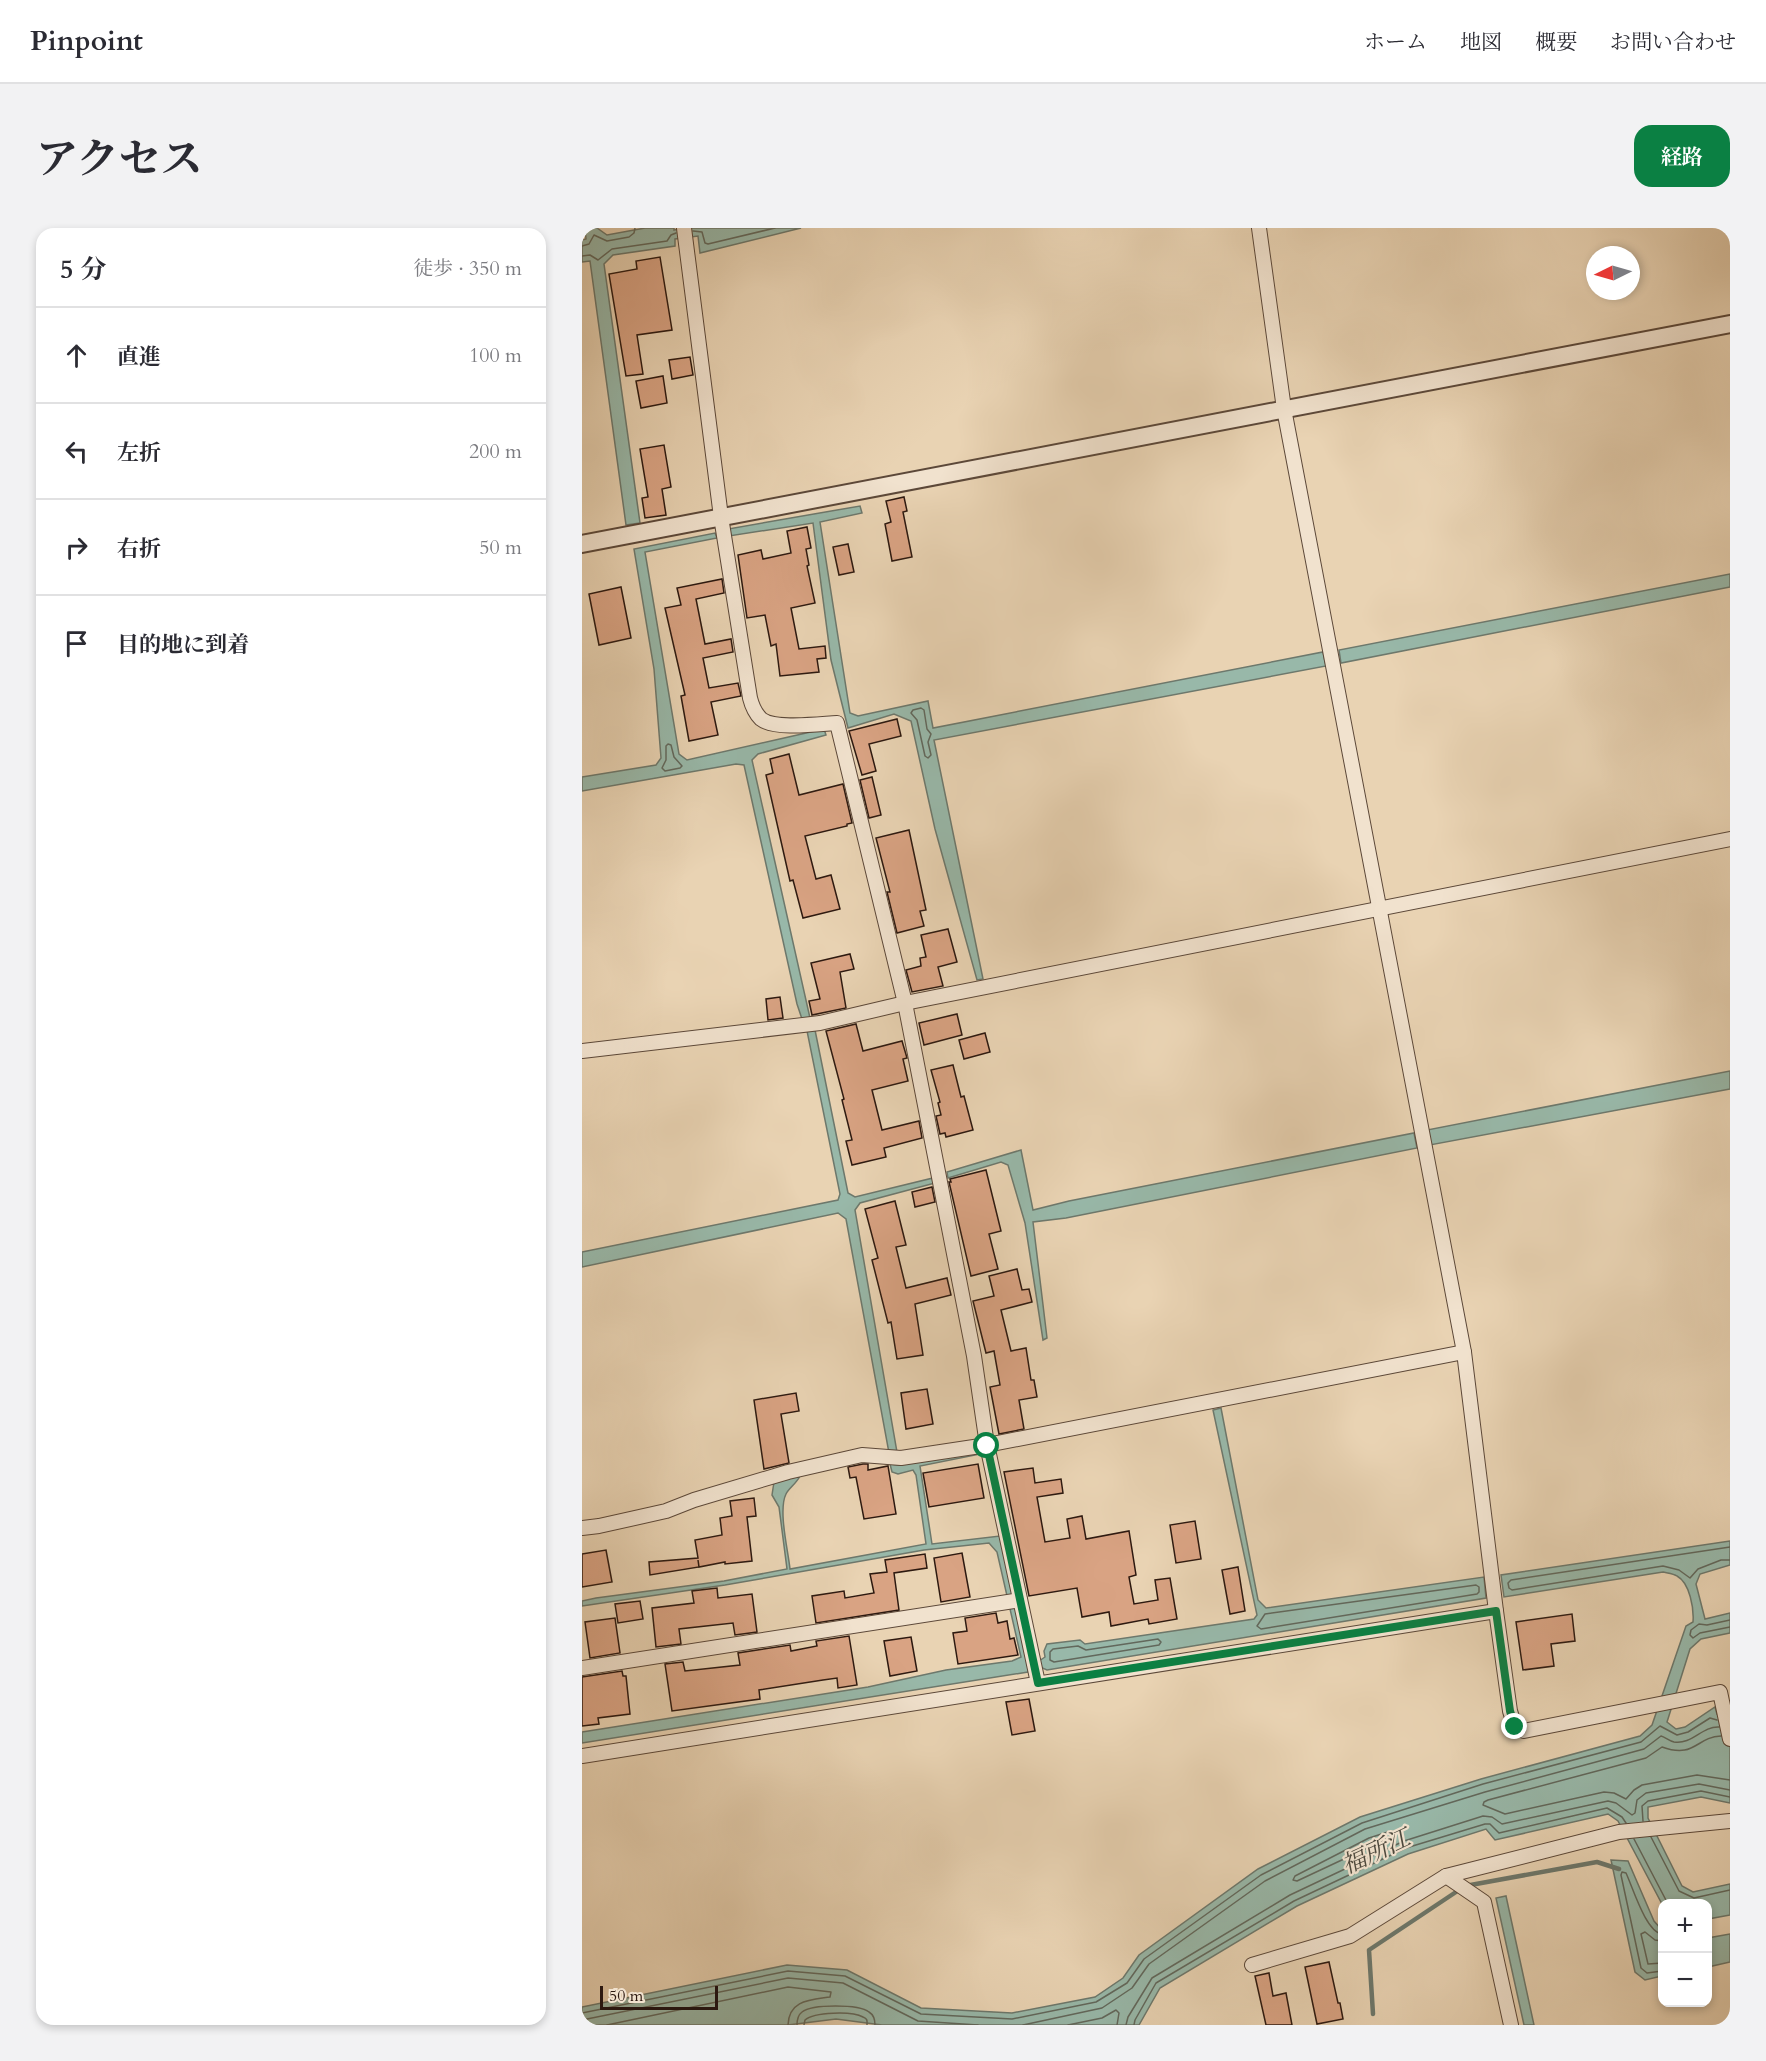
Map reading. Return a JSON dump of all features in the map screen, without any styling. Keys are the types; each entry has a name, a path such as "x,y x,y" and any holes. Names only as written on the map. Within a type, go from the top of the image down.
{"street":[{"path":"1259,228 1284,409 1464,1352 1510,1711 1515,1727 1524,1731 1725,1691 1724,1708 1730,1739"},
{"path":"685,235 721,516 750,698 754,710 763,720 778,725 837,723 905,1003 975,1356 987,1446 1038,1683"},
{"path":"582,544 1730,324"},
{"path":"582,1051 820,1023 905,1003 1730,839"},
{"path":"582,1528 666,1511 694,1500 788,1472 862,1455 901,1458 987,1446 1464,1352"},
{"path":"582,1668 1020,1600"},
{"path":"582,1756 1496,1611"},
{"path":"1252,1965 1350,1936 1446,1876 1619,1832 1730,1821"},
{"path":"1446,1876 1484,1902 1511,2025"}],"water":[{"path":"585,228 597,228 607,235 645,228 674,228 674,230 685,228 801,228 700,253 698,236 675,239 675,246 613,255 604,264 640,523 626,525 590,261 582,262 582,240 586,239"},
{"path":"860,506 862,513 820,522 850,713 858,716 928,701 933,728 1323,652 1326,666 934,740 983,979 977,980 935,829 911,721 894,714 848,728 831,660 813,523 729,536 728,529"},
{"path":"715,533 717,538 645,552 679,754 687,760 824,729 826,735 758,754 752,760 810,1018 802,1019 797,1004 744,765 736,764 582,791 582,777 656,765 661,758 654,669 634,549"},
{"path":"1730,574 1730,587 1341,663 1339,650"},
{"path":"815,1030 848,1193 855,1197 933,1178 935,1183 860,1203 855,1210 897,1452 889,1453 846,1219 838,1213 582,1267 582,1252 838,1200 840,1194 807,1031"},
{"path":"1730,1071 1730,1089 1430,1145 1427,1130"},
{"path":"1414,1133 1417,1148 1066,1218 1033,1222 1047,1338 1043,1340 1025,1223 1008,1165 1001,1162 948,1178 947,1172 1021,1150 1033,1210"},
{"path":"1221,1408 1258,1600 1266,1608 1484,1577 1486,1598 1047,1670 1040,1667 1039,1661 1045,1657 1044,1651 1047,1644 1080,1640 1085,1644 1254,1619 1257,1615 1213,1410"},
{"path":"978,1451 980,1454 920,1466 932,1544 1000,1536 1030,1668 1028,1672 582,1743 582,1732 868,1687 946,1670 1012,1661 1021,1657 997,1552 989,1543 924,1550 725,1585 582,1606 582,1601 596,1598 724,1581 787,1569 779,1507 772,1495 774,1482 800,1476 787,1492 783,1510 790,1569 926,1544 916,1475 913,1470 898,1474 892,1472 890,1464 899,1465"},
{"name":"福所江","path":"1730,1541 1730,1565 1700,1574 1696,1584 1705,1619 1730,1613 1730,1633 1701,1639 1690,1649 1667,1722 1676,1729 1685,1727 1715,1707 1717,1714 1730,1711 1730,1803 1701,1797 1648,1807 1648,1818 1682,1886 1693,1892 1730,1884 1730,1915 1712,1918 1712,1899 1659,1899 1618,1821 1608,1814 1495,1840 1486,1829 1408,1854 1297,1906 1160,1988 1139,2025 882,2025 836,2019 788,2025 582,2025 582,2007 787,1965 847,1970 921,2008 1012,2013 1095,1997 1123,1978 1139,1955 1258,1869 1360,1817 1481,1779 1640,1736 1652,1725 1686,1626 1693,1622 1690,1597 1681,1579 1676,1575 1663,1572 1504,1597 1501,1575"},
{"path":"1611,1860 1628,1861 1658,1926 1658,1977 1645,1980 1635,1972"},
{"path":"1506,1896 1534,2025 1524,2025 1496,1898"},
{"path":"1730,1934 1730,1962 1712,1966 1712,1937"}],"building":[{"path":"660,257 672,330 637,335 643,374 626,376 609,274 637,269 636,261"},
{"path":"690,357 693,375 672,379 669,360"},
{"path":"663,376 667,403 641,408 636,381"},
{"path":"664,445 671,487 662,489 666,515 645,518 642,498 648,497 640,449"},
{"path":"904,497 907,511 903,512 912,557 892,561 885,524 891,522 886,501"},
{"path":"807,527 811,548 806,549 809,565 807,566 815,603 791,608 799,649 825,646 826,658 817,659 819,672 780,676 776,644 771,646 765,615 747,618 738,555 761,550 763,559 791,553 787,531"},
{"path":"848,544 854,572 839,575 833,547"},
{"path":"722,579 724,593 696,599 705,644 731,639 733,652 703,658 709,688 738,683 741,696 711,702 718,735 689,741 681,696 685,695 665,608 681,605 677,588"},
{"path":"621,587 631,638 599,645 589,594"},
{"path":"897,719 901,736 869,744 876,771 862,775 849,731"},
{"path":"789,754 799,795 843,784 852,823 805,836 816,879 831,875 840,909 803,918 793,880 790,881 766,775 773,773 770,759"},
{"path":"872,777 881,815 869,818 860,780"},
{"path":"909,830 926,910 920,911 924,926 897,933 887,892 890,892 876,838"},
{"path":"948,929 957,962 938,967 943,986 912,992 906,970 921,966 920,958 926,957 921,935"},
{"path":"850,954 854,969 840,972 846,1008 812,1015 809,1001 820,999 811,963"},
{"path":"780,997 783,1018 768,1020 766,999"},
{"path":"957,1014 962,1035 924,1045 919,1023"},
{"path":"856,1024 863,1051 902,1041 907,1058 903,1059 908,1081 872,1090 882,1130 919,1121 922,1138 884,1148 886,1157 852,1165 846,1141 852,1140 826,1031"},
{"path":"985,1033 990,1052 964,1059 959,1040"},
{"path":"953,1065 973,1130 946,1137 945,1133 940,1134 936,1116 941,1115 938,1103 940,1102 931,1070"},
{"path":"986,1170 1001,1231 989,1234 998,1269 971,1276 949,1182 951,1182 950,1179"},
{"path":"932,1187 935,1202 915,1207 912,1192"},
{"path":"895,1201 906,1245 896,1247 906,1288 947,1278 951,1295 915,1304 923,1355 897,1359 891,1322 888,1323 872,1260 878,1258 865,1209"},
{"path":"1017,1269 1022,1290 1029,1289 1032,1302 1001,1310 1011,1351 1026,1348 1031,1380 1034,1380 1037,1397 1019,1400 1024,1429 999,1434 990,1387 1000,1385 994,1351 986,1353 973,1301 994,1296 989,1276"},
{"path":"927,1389 933,1424 906,1429 901,1393"},
{"path":"796,1393 799,1411 781,1414 789,1463 764,1469 754,1400"},
{"path":"868,1464 868,1470 888,1466 896,1514 864,1519 856,1477 850,1478 848,1467"},
{"path":"978,1464 984,1498 929,1507 923,1473"},
{"path":"1033,1468 1035,1483 1061,1479 1063,1493 1037,1497 1045,1542 1070,1538 1067,1519 1082,1516 1086,1539 1129,1531 1136,1575 1129,1577 1134,1604 1158,1600 1155,1580 1170,1578 1177,1619 1149,1624 1148,1619 1111,1626 1109,1612 1082,1617 1077,1588 1029,1596 1004,1472"},
{"path":"754,1498 756,1516 747,1517 752,1561 725,1564 725,1562 650,1575 649,1562 698,1558 695,1540 722,1535 720,1518 732,1516 730,1501"},
{"path":"1195,1521 1201,1559 1176,1563 1170,1525"},
{"path":"606,1550 612,1582 582,1587 582,1554"},
{"path":"962,1553 970,1597 941,1602 934,1558"},
{"path":"925,1554 927,1568 894,1573 899,1610 816,1623 812,1596 844,1591 845,1598 874,1593 870,1574 887,1572 885,1560"},
{"path":"1238,1567 1245,1611 1230,1614 1222,1570"},
{"path":"717,1588 718,1598 752,1594 757,1632 735,1635 733,1623 679,1629 681,1644 656,1647 652,1608 694,1603 692,1591"},
{"path":"640,1601 643,1619 618,1623 615,1604"},
{"path":"996,1613 998,1623 1007,1621 1010,1639 1014,1638 1018,1655 958,1664 953,1633 967,1631 965,1618"},
{"path":"1572,1614 1575,1641 1551,1644 1554,1666 1523,1670 1516,1622"},
{"path":"615,1618 620,1653 590,1658 585,1622"},
{"path":"849,1636 857,1685 838,1688 837,1678 759,1690 760,1699 672,1711 665,1664 683,1662 685,1671 740,1665 738,1653 790,1645 791,1651 817,1646 816,1641"},
{"path":"911,1637 917,1671 890,1676 884,1641"},
{"path":"622,1671 623,1676 626,1676 630,1714 598,1718 599,1724 582,1726 582,1677"},
{"path":"1029,1699 1035,1731 1012,1735 1006,1702"},
{"path":"1329,1962 1343,2019 1317,2024 1305,1967"},
{"path":"1269,1973 1273,1996 1286,1993 1292,2025 1266,2025 1255,1976"}],"waterway":[{"path":"1373,2014 1369,1950 1465,1886 1597,1862 1619,1869"}],"route":[{"path":"987,1446 1038,1683 1496,1611 1510,1711 1515,1727"}]}
